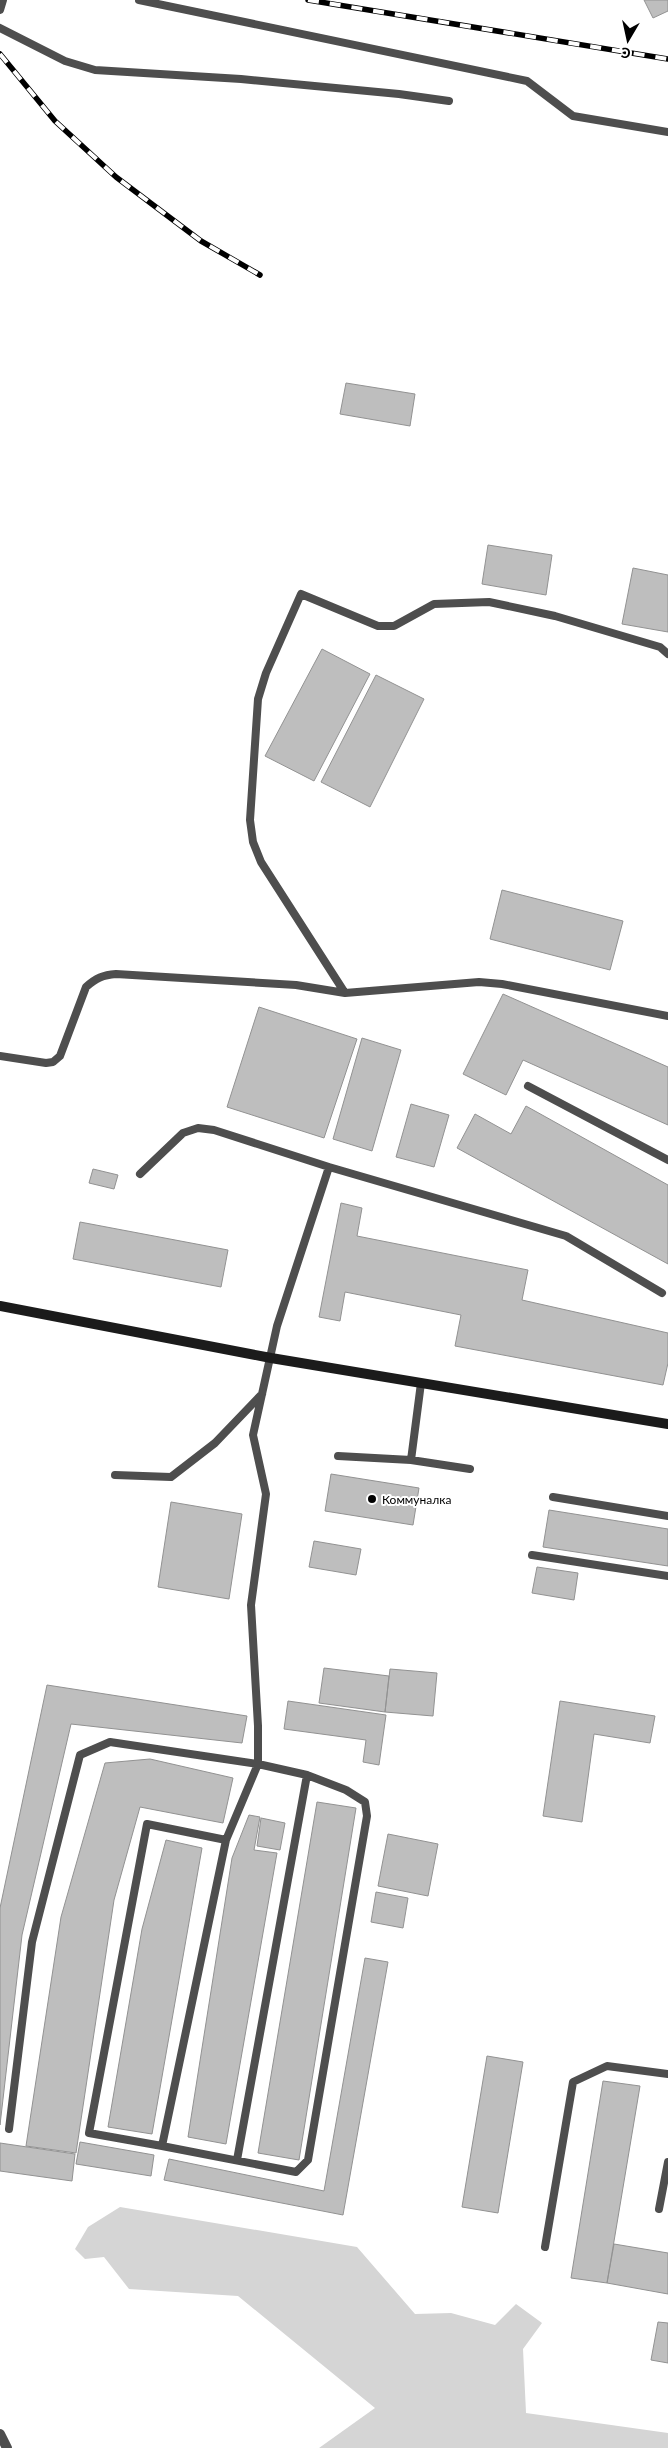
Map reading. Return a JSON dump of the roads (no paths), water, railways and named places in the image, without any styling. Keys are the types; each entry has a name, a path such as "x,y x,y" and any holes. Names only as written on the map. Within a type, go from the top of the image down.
{"main road":[{"path":"0,1306 271,1358 668,1424"}],"street":[{"path":"0,2434 6,2448"}],"lane":[{"path":"0,10 3,0"},
{"path":"139,0 527,82 573,116 668,132"},
{"path":"0,28 65,61 95,70 241,79 398,94 449,101"},
{"path":"345,993 261,862 253,842 250,820 258,699 266,672 300,594 378,626 394,626 434,604 489,602 572,621 660,647 668,654"},
{"path":"0,1056 46,1063 53,1062 60,1056 86,987 95,979 105,975 296,985 345,993 478,982 494,983 541,990 668,1016"},
{"path":"528,1086 668,1160"},
{"path":"140,1174 183,1133 198,1128 214,1130 329,1167 566,1236 662,1293"},
{"path":"162,2146 226,1840 258,1764 252,1606 266,1494 253,1435 277,1326 329,1167"},
{"path":"411,1460 421,1383"},
{"path":"115,1475 171,1477 215,1442 263,1392"},
{"path":"338,1456 411,1460 470,1469"},
{"path":"553,1497 668,1516"},
{"path":"532,1555 668,1576"},
{"path":"9,2129 32,1942 80,1755 110,1742 258,1764 307,1775 346,1790 365,1802 367,1816 308,2160 296,2172 89,2133 147,1824 226,1840"},
{"path":"237,2160 307,1775"},
{"path":"545,2247 573,2082 607,2066 668,2074"},
{"path":"659,2209 668,2162"}],"railway":[{"path":"308,0 668,59"},
{"path":"0,54 55,121 116,177 201,241 260,275"}],"place":[{"name":"Коммуналка","path":"372,1499"}]}
